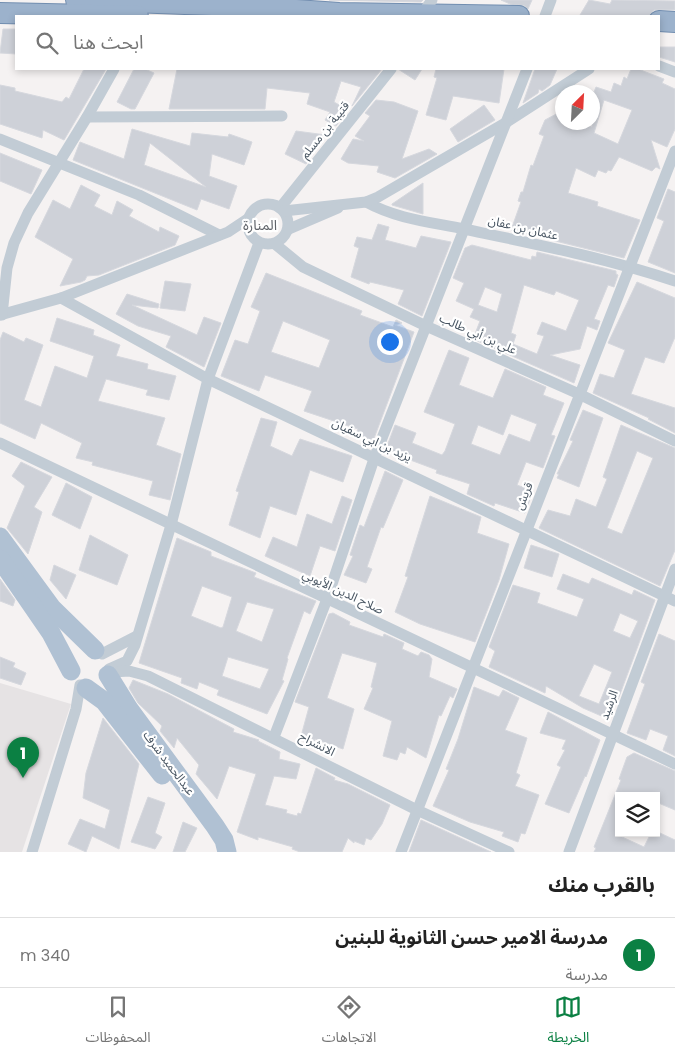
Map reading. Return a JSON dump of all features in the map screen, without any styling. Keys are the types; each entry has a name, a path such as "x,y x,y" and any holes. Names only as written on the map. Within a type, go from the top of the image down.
{"highway":[{"path":"76,0 321,9 427,7 509,15"},
{"path":"0,13 92,15"},
{"path":"660,21 675,22"},
{"path":"660,33 675,33"}],"main road":[{"name":"عبدالحميد شرف","path":"0,537 52,608 105,664 128,709 215,826 224,840 228,852"},
{"path":"0,559 51,632 79,681"},
{"path":"83,651 105,664 102,684 79,681 78,654 83,651"},
{"name":"عبدالحميد شرف","path":"79,681 104,702 203,826 217,852"}],"street":[{"path":"545,15 552,0"},
{"path":"660,66 675,72"},
{"path":"113,70 28,213 14,243 7,268 1,315 61,298 223,234 249,218 255,209 264,204 282,209 366,202 507,122 588,70"},
{"name":"قتيبة بن مسلم","path":"282,209 390,70"},
{"path":"274,737 327,599 375,456 527,70"},
{"path":"87,117 282,116"},
{"path":"0,139 139,195 223,234 255,239 267,245 275,244 284,238 289,229 288,219 282,209"},
{"name":"قريش","path":"400,852 675,151"},
{"name":"عثمان بن عفان","path":"366,202 393,216 463,229 630,266 675,281"},
{"path":"289,229 348,203"},
{"path":"105,664 128,661 137,636 171,525 208,379 255,239 248,226 249,218"},
{"name":"علي بن أبي طالب","path":"275,244 303,266 426,326 579,394 675,441"},
{"name":"يزيد بن ابي سفيان","path":"61,298 208,379 375,456 670,598"},
{"name":"صلاح الدين الأيوبي","path":"1,447 171,525 675,764"},
{"name":"الرشيد","path":"569,852 613,735 670,598 675,569"},
{"path":"105,664 137,636"},
{"name":"الانشراح","path":"105,664 148,676 274,737 417,810 509,852"},
{"path":"32,852 76,709 79,681"}],"shaded area":[{"path":"0,683 71,704 22,852 0,852"}],"building":[{"path":"329,0 423,0 421,2"},
{"path":"501,0 532,0 528,9 525,6 510,4"},
{"path":"589,0 610,4 612,0 675,1 675,10 654,10 650,15 580,15"},
{"path":"3,29 15,29 15,54 0,53"},
{"path":"660,47 675,47 675,62 660,57"},
{"path":"84,70 105,70 64,140 43,130 42,138 0,124 0,85 15,88 15,91 62,102 66,97 69,99"},
{"path":"133,70 147,70 154,73 135,109 117,102"},
{"path":"177,70 381,70 352,106 361,87 341,81 334,102 348,110 336,126 325,120 330,112 307,104 310,93 267,88 265,109 169,109"},
{"path":"400,70 421,70 415,80"},
{"path":"436,70 504,70 499,103 453,96 446,120 426,115 437,78 434,77"},
{"path":"535,70 557,70 550,85 542,91 539,89 538,93 523,103"},
{"path":"631,70 641,70 664,79 662,83 675,89 675,129 667,147 651,140 660,169 656,167 652,171 619,157 611,171 608,170 606,173 598,170 595,177 576,168 568,193 598,202 597,206 640,220 624,258 511,230 521,202 518,201 521,192 523,192 531,165 533,166 544,136 539,134 545,120 555,115 555,130 595,130 594,133 618,144 632,110 604,100 600,113 600,88 611,92 614,83 621,86 624,77 627,79"},
{"path":"376,100 394,102 418,111 402,159 429,149 437,154 395,178 377,172 379,166 348,163 341,159 353,139 364,141 355,136 370,116 365,113"},
{"path":"484,105 495,120 458,142 450,129"},
{"path":"132,129 190,146 192,133 228,137 229,134 252,142 244,165 212,154 209,176 237,186 229,209 201,199 197,210 73,160 80,142 124,159","holes":["150,143 206,187 144,165"]},
{"path":"296,131 326,135 306,164 285,154"},
{"path":"0,153 42,170 31,194 0,181"},
{"path":"423,183 423,214 392,205 392,204"},
{"path":"81,185 100,195 94,206 112,215 117,201 133,210 129,216 159,232 160,227 179,236 175,245 99,275 87,276 81,282 60,286 73,259 35,237 53,200 70,209"},
{"path":"668,189 675,192 675,273 648,262 664,221 657,218"},
{"path":"378,224 389,227 385,240 416,248 421,236 451,242 422,316 398,304 404,290 370,282 369,284 351,277 359,248 354,246 357,237 372,240"},
{"path":"472,245 531,260 532,256 536,257 537,252 616,271 618,275 614,287 608,285 594,319 600,321 597,330 587,326 580,349 550,355 580,365 574,383 473,339 480,321 470,317 474,309 456,301 464,283 453,278 465,248","holes":["524,285 554,295 556,291 579,300 566,331 542,322 537,334 544,336 537,354 513,344 516,335 511,333","485,287 502,294 497,312 478,305"]},
{"path":"266,273 362,311 360,315 393,327 396,320 402,323 395,325 414,332 373,441 356,434 358,429 304,411 312,391 265,375 259,391 221,376 235,340 248,344 260,311 251,307","holes":["283,321 330,340 319,368 271,352"]},
{"path":"165,281 191,284 185,311 160,308"},
{"path":"637,282 675,298 675,337 664,363 645,357 631,394 675,408 675,433 649,418 593,393 600,374 614,378 625,350 608,343"},
{"path":"127,294 159,304 158,308 132,305 197,335 204,317 221,323 204,367 166,347 171,336 138,326 116,314"},
{"path":"57,318 94,330 93,335 120,345 116,356 148,364 147,369 176,376 169,400 146,395 148,390 106,379 98,401 165,418 156,445 181,454 170,500 149,495 153,481 92,465 93,462 76,458 82,443 41,423 35,439 0,423 0,340 3,332 24,342 26,338 43,345 24,400 41,407 55,366 87,378 94,356 50,341"},
{"path":"449,350 469,358 459,385 493,398 505,369 546,387 543,395 564,403 551,435 555,436 543,468 526,462 517,485 533,491 525,513 495,503 494,506 467,494 470,484 436,473 437,470 405,458 404,461 390,451 391,448 387,446 395,425 416,433 412,443 442,455 455,424 424,412","holes":["511,414 537,424 530,442 509,434 500,455 471,444 478,425 503,435"]},
{"path":"583,410 603,418 579,487 557,478 559,474 557,474 573,441 570,440"},
{"path":"261,418 277,422 270,446 292,456 300,439 352,456 343,482 310,470 296,515 270,506 260,538 229,525 239,492 236,491"},
{"path":"621,425 675,448 675,550 660,586 539,528 548,510 570,516 576,499 596,507 607,479 603,477","holes":["637,451 653,458 622,534 607,528"]},
{"path":"21,462 52,477 34,507 42,512 28,554 7,528 25,486 12,476"},
{"path":"385,471 403,480 383,528 381,527 367,567 372,569 366,583 344,575 353,556 350,555 360,525 364,527"},
{"path":"66,483 92,497 80,529 52,515"},
{"path":"342,496 352,500 335,551 320,546 310,576 265,556 273,537 297,547 307,514 332,524"},
{"path":"430,496 481,517 477,533 509,544 499,580 475,642 420,624 395,612 408,577 405,576"},
{"path":"90,535 128,555 117,585 79,570"},
{"path":"177,538 211,552 211,556 256,573 254,577 316,601 310,614 304,611 287,658 282,680 284,681 267,714 217,695 219,690 199,682 197,689 181,683 182,678 139,663","holes":["202,586 232,597 223,627 221,628 191,616","247,602 274,609 262,642 236,631","228,657 269,669 260,689 222,676"]},
{"path":"531,545 559,554 552,577 524,568"},
{"path":"54,565 76,575 66,599 50,580"},
{"path":"563,574 589,584 592,578 632,595 634,590 655,600 616,705 612,705 606,718 583,708 546,686 545,693 489,667 495,651 489,647 513,585 540,593 537,603 577,617 584,599 557,589","holes":["620,613 638,621 630,638 613,631","594,664 612,672 599,704 579,696"]},
{"path":"0,579 15,600 13,606 0,601"},
{"path":"333,613 350,622 349,625 383,637 384,634 404,643 402,649 418,656 421,652 429,655 432,659 429,677 457,689 453,698 450,696 441,716 439,715 426,758 407,747 405,754 400,752 397,760 383,756 392,721 364,709 373,688 371,687 377,663 342,653 327,698 354,709 343,749 315,739 314,743 300,740 309,707 295,702 329,614"},
{"path":"659,634 675,641 675,756 663,750 668,736 650,729 646,740 627,733 645,684 641,682"},
{"path":"0,657 15,663 13,667 26,673 21,685 0,678"},
{"path":"133,680 168,694 234,729 233,732 259,740 280,752 279,759 300,764 296,779 274,776 265,805 287,810 286,813 297,816 298,813 301,814 316,768 335,778 334,780 348,784 390,805 382,824 371,840 366,838 364,845 354,841 354,843 348,838 342,852 300,852 292,849 293,847 258,837 258,840 237,832 256,774 229,766 217,799 196,774 199,765 177,738 174,748 160,731 162,726 138,703 129,688"},
{"path":"474,687 499,697 503,690 519,698 505,730 527,738 516,773 520,775 515,786 539,795 525,834 521,833 518,842 502,836 504,832 470,822 433,806 449,770 446,769 458,739"},
{"path":"548,712 600,740 586,777 569,813 545,804 561,767 557,765 565,750 562,749 566,740 540,733"},
{"path":"103,718 139,764 119,849 92,836 86,852 68,844 80,819 105,829 110,810 83,798 86,773"},
{"path":"634,753 675,771 675,810 660,804 660,792 616,792 627,757"},
{"path":"615,795 615,837 622,837 644,847 649,837 660,837 660,833 675,840 675,852 594,852 596,848 594,847"},
{"path":"148,797 165,803 155,833 162,837 155,849 131,842"},
{"path":"421,820 491,852 409,852"},
{"path":"183,822 197,828 185,852 173,852"}],"place":[{"name":"مدرسة الامير حسن الثانوية للبنين","path":"23,778"}],"district":[{"name":"المنارة","path":"260,225"}]}
